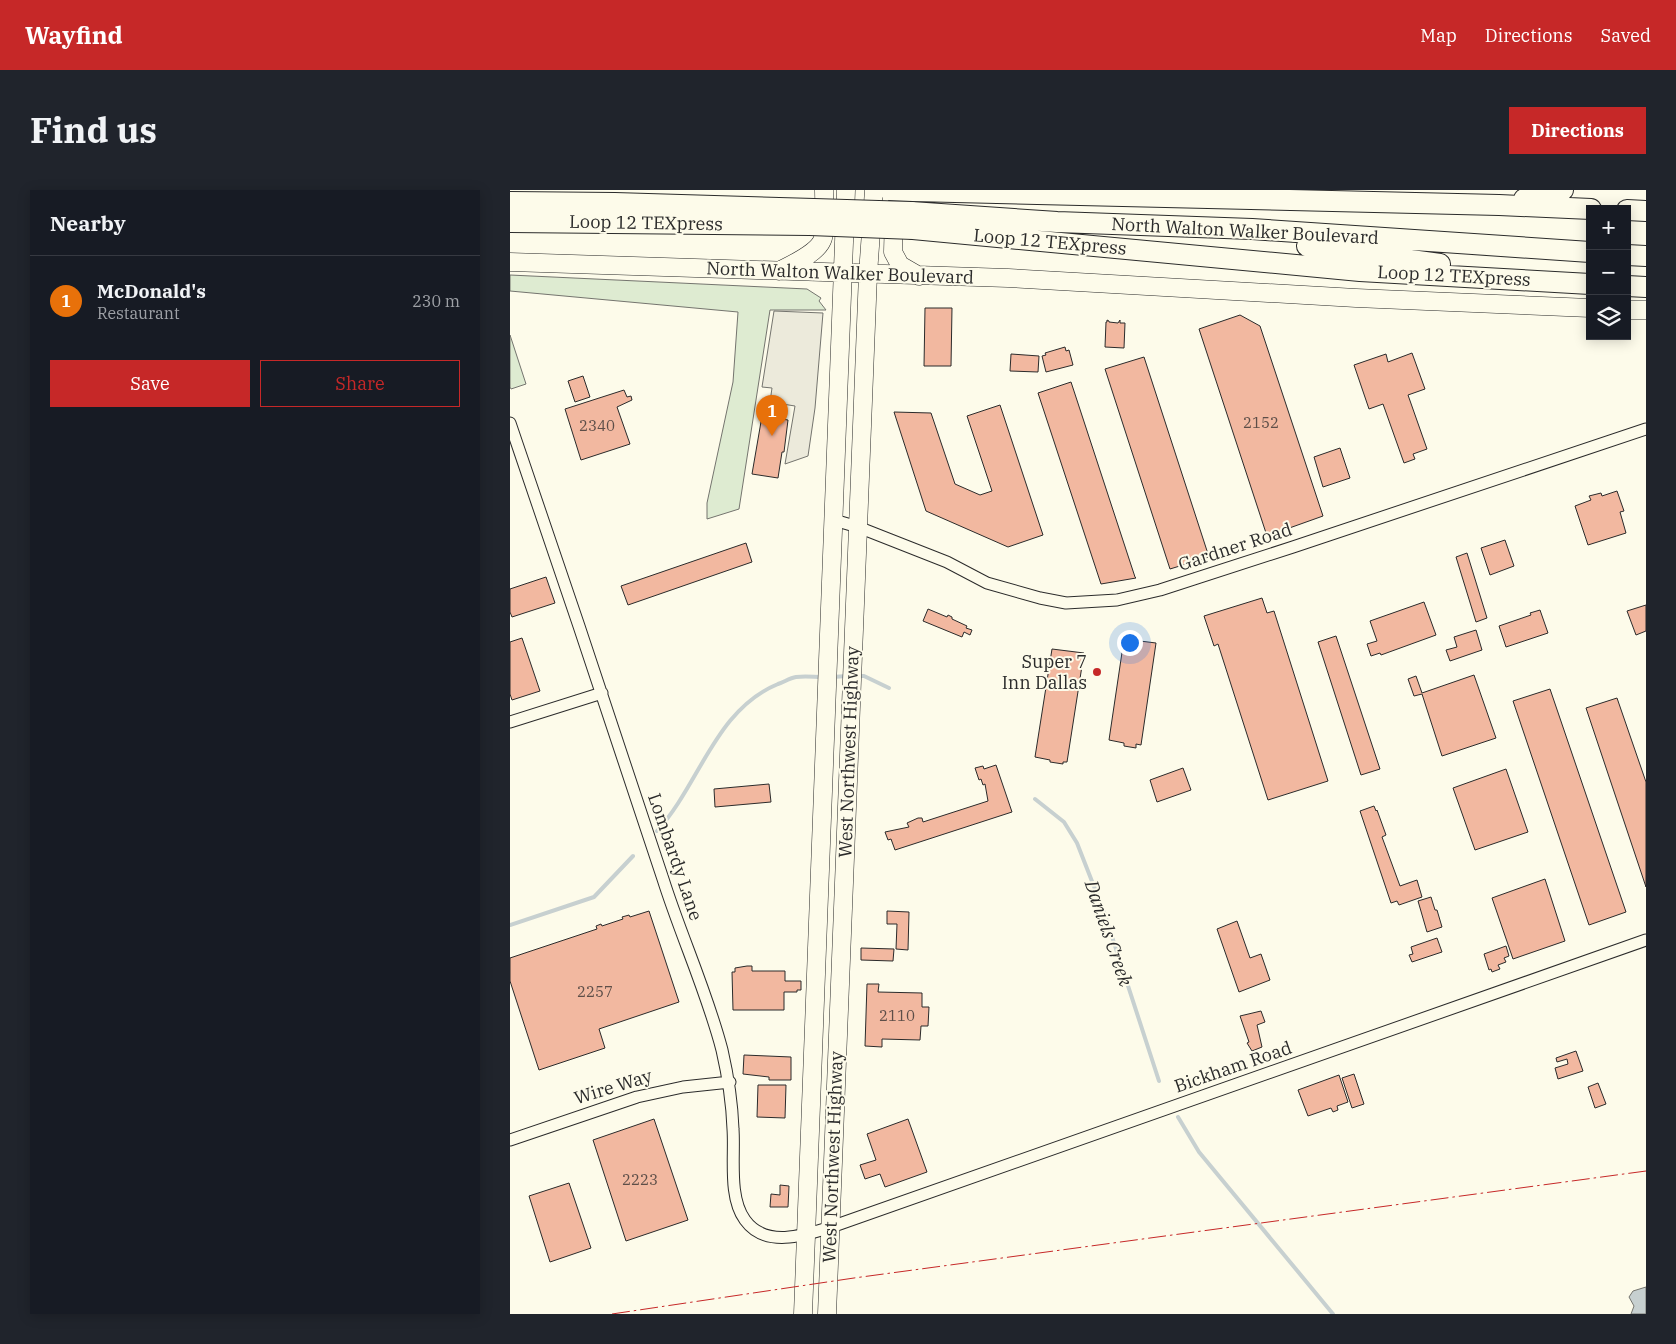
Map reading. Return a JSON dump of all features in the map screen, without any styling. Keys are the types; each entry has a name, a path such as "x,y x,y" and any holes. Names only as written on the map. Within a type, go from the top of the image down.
{"highway":[{"name":"North Walton Walker Boulevard","path":"889,190 1586,209"},
{"path":"1499,205 1563,190"},
{"name":"North Walton Walker Boulevard","path":"510,202 615,203 812,217 1057,222 1252,229 1586,252"},
{"path":"1631,210 1646,211"},
{"name":"Loop 12 TEXpress","path":"510,222 812,217"},
{"name":"Loop 12 TEXpress","path":"912,220 1360,271 1583,284"},
{"path":"1252,229 1282,242 1583,284"},
{"path":"1631,255 1646,256"},
{"path":"1631,286 1646,287"}],"main road":[{"path":"779,271 808,254 817,247 823,238 824,190"},
{"name":"West Northwest Highway","path":"803,1314 846,190"},
{"name":"West Northwest Highway","path":"827,1314 868,274 874,190"},
{"path":"904,191 893,252 900,265 919,276"},
{"name":"North Walton Walker Boulevard","path":"510,262 1090,282 1356,298 1586,308"},
{"path":"1631,310 1646,310"},
{"path":"820,887 844,888"},
{"path":"814,1044 838,1044"}],"street":[{"name":"Lombardy Lane","path":"510,423 668,896 719,1037 730,1082 736,1199 745,1220 761,1235 782,1238 806,1235 831,1227"},
{"name":"Gardner Road","path":"834,520 858,526 947,562 987,583 1040,598 1066,602 1117,600 1160,590 1646,429"},
{"path":"510,722 602,694"},
{"name":"Bickham Road","path":"831,1227 1646,940"},
{"name":"Wire Way","path":"510,1140 637,1097 668,1089 730,1082"}],"green space":[{"path":"510,275 807,289 821,298 819,301 826,310 770,310 739,509 707,519 707,503 733,382 738,312 510,291"},
{"path":"510,335 526,384 511,389 510,387"}],"shaded area":[{"path":"774,311 823,313 815,408 808,456 785,464 795,406 770,402 772,388 762,387"},
{"path":"1646,1287 1646,1314 1631,1314 1634,1306 1629,1297 1633,1291"}],"building":[{"path":"925,308 952,308 951,366 924,366"},
{"path":"1240,315 1260,326 1323,516 1267,536 1199,329"},
{"path":"1107,320 1118,323 1120,320 1120,323 1125,323 1124,348 1105,347"},
{"path":"1065,347 1066,351 1069,350 1073,365 1046,372 1042,356 1046,355 1045,353"},
{"path":"1412,353 1425,389 1408,395 1427,449 1413,454 1415,459 1404,463 1383,404 1369,409 1354,365 1386,354 1388,362"},
{"path":"1011,354 1039,356 1038,372 1010,371"},
{"path":"1144,357 1209,557 1170,569 1105,369"},
{"path":"583,376 590,397 575,402 568,381"},
{"path":"1071,382 1136,578 1101,584 1038,393"},
{"path":"624,390 627,397 631,396 632,400 617,407 630,444 581,460 565,409"},
{"path":"1000,405 1043,535 1008,547 926,511 894,412 931,413 955,484 980,495 992,491 967,416"},
{"path":"762,416 788,420 778,478 752,474"},
{"path":"1340,448 1350,478 1323,487 1314,457"},
{"path":"1617,491 1624,511 1620,512 1626,533 1588,545 1575,506 1591,500 1589,496 1601,493 1602,496"},
{"path":"1505,540 1514,566 1490,575 1481,548"},
{"path":"746,543 752,562 628,605 621,586"},
{"path":"1467,553 1487,618 1476,622 1456,557"},
{"path":"546,577 555,603 512,617 510,612 510,589"},
{"path":"1262,598 1267,613 1274,611 1328,781 1268,800 1218,644 1214,646 1204,616"},
{"path":"1424,602 1436,635 1381,655 1380,653 1371,656 1367,644 1377,641 1370,621"},
{"path":"1646,605 1646,631 1636,635 1627,611"},
{"path":"928,609 947,617 948,615 967,626 966,628 972,630 970,635 964,632 962,637 923,621"},
{"path":"1540,610 1548,633 1506,647 1499,626"},
{"path":"1476,630 1482,650 1450,661 1446,650 1457,647 1454,637"},
{"path":"1336,636 1380,769 1361,775 1318,642"},
{"path":"522,638 540,691 512,700 510,694 510,642"},
{"path":"1124,639 1156,643 1141,745 1136,744 1136,748 1109,740"},
{"path":"1052,649 1084,653 1067,762 1063,762 1063,764 1035,757"},
{"path":"1474,675 1496,738 1442,756 1422,694 1414,696 1408,679 1416,676 1422,693"},
{"path":"1550,689 1626,912 1589,925 1513,701"},
{"path":"1617,698 1646,782 1646,887 1586,708"},
{"path":"996,765 1012,812 895,850 891,839 888,840 885,832 909,827 907,823 918,818 922,818 923,822 988,801 985,784 983,785 981,779 979,780 975,768 983,766 984,769"},
{"path":"1183,768 1191,790 1157,802 1150,780"},
{"path":"1506,769 1528,832 1475,850 1453,788"},
{"path":"769,784 771,802 715,807 714,789"},
{"path":"1374,806 1386,835 1382,837 1400,886 1417,880 1422,897 1399,905 1397,901 1391,903 1360,811"},
{"path":"1545,879 1565,941 1513,959 1492,898"},
{"path":"1431,897 1442,927 1427,932 1418,901"},
{"path":"649,911 679,1002 599,1029 605,1048 539,1070 510,981 510,958 597,929 596,926 601,924 602,926 623,919 622,917 629,915 630,917"},
{"path":"887,911 909,912 908,950 896,949 897,924 887,924"},
{"path":"1237,921 1250,958 1261,954 1270,980 1239,992 1217,929"},
{"path":"1437,938 1442,952 1412,962 1409,955 1413,954 1411,947"},
{"path":"1506,946 1509,956 1504,958 1506,962 1498,965 1500,969 1492,972 1491,969 1489,970 1484,954"},
{"path":"861,948 894,949 893,961 861,960"},
{"path":"752,966 752,971 785,971 785,981 801,981 801,990 797,990 797,992 784,992 784,1010 733,1010 732,972 735,972 735,968"},
{"path":"867,984 879,984 878,992 922,993 922,1007 929,1007 928,1026 921,1026 920,1040 882,1039 882,1047 865,1046"},
{"path":"1261,1011 1265,1022 1257,1025 1262,1047 1252,1051 1247,1043 1249,1042 1240,1016"},
{"path":"1576,1051 1583,1071 1558,1079 1555,1068 1568,1064 1567,1059 1557,1062 1556,1058"},
{"path":"744,1055 791,1057 791,1080 769,1080 769,1077 743,1074"},
{"path":"1354,1074 1364,1104 1352,1108 1342,1078"},
{"path":"1339,1075 1348,1102 1337,1106 1338,1110 1333,1112 1331,1108 1308,1116 1298,1090"},
{"path":"1598,1083 1606,1104 1595,1108 1588,1087"},
{"path":"758,1085 786,1085 785,1118 757,1117"},
{"path":"654,1119 688,1220 626,1241 593,1140"},
{"path":"908,1119 927,1172 885,1187 880,1174 865,1179 860,1165 876,1160 867,1134"},
{"path":"569,1183 591,1248 550,1262 529,1196"},
{"path":"780,1185 789,1186 788,1207 770,1207 771,1194 780,1195"}],"waterway":[{"name":"Daniels Creek","path":"832,677 848,676"},
{"name":"Daniels Creek","path":"857,676 864,676 889,688"},
{"name":"Daniels Creek","path":"657,831 672,812 723,730 739,711 756,696 789,679 823,677"},
{"name":"Daniels Creek","path":"1035,799 1064,822 1077,843 1104,912 1159,1081"},
{"name":"Daniels Creek","path":"510,925 594,897 633,856"},
{"name":"Daniels Creek","path":"1178,1117 1199,1152 1333,1314"}],"power":[{"path":"612,1314 854,1278 1646,1171"}],"place":[{"name":"McDonald's","path":"772,436"},
{"name":"Super 7 Inn Dallas","path":"1097,672"}]}
